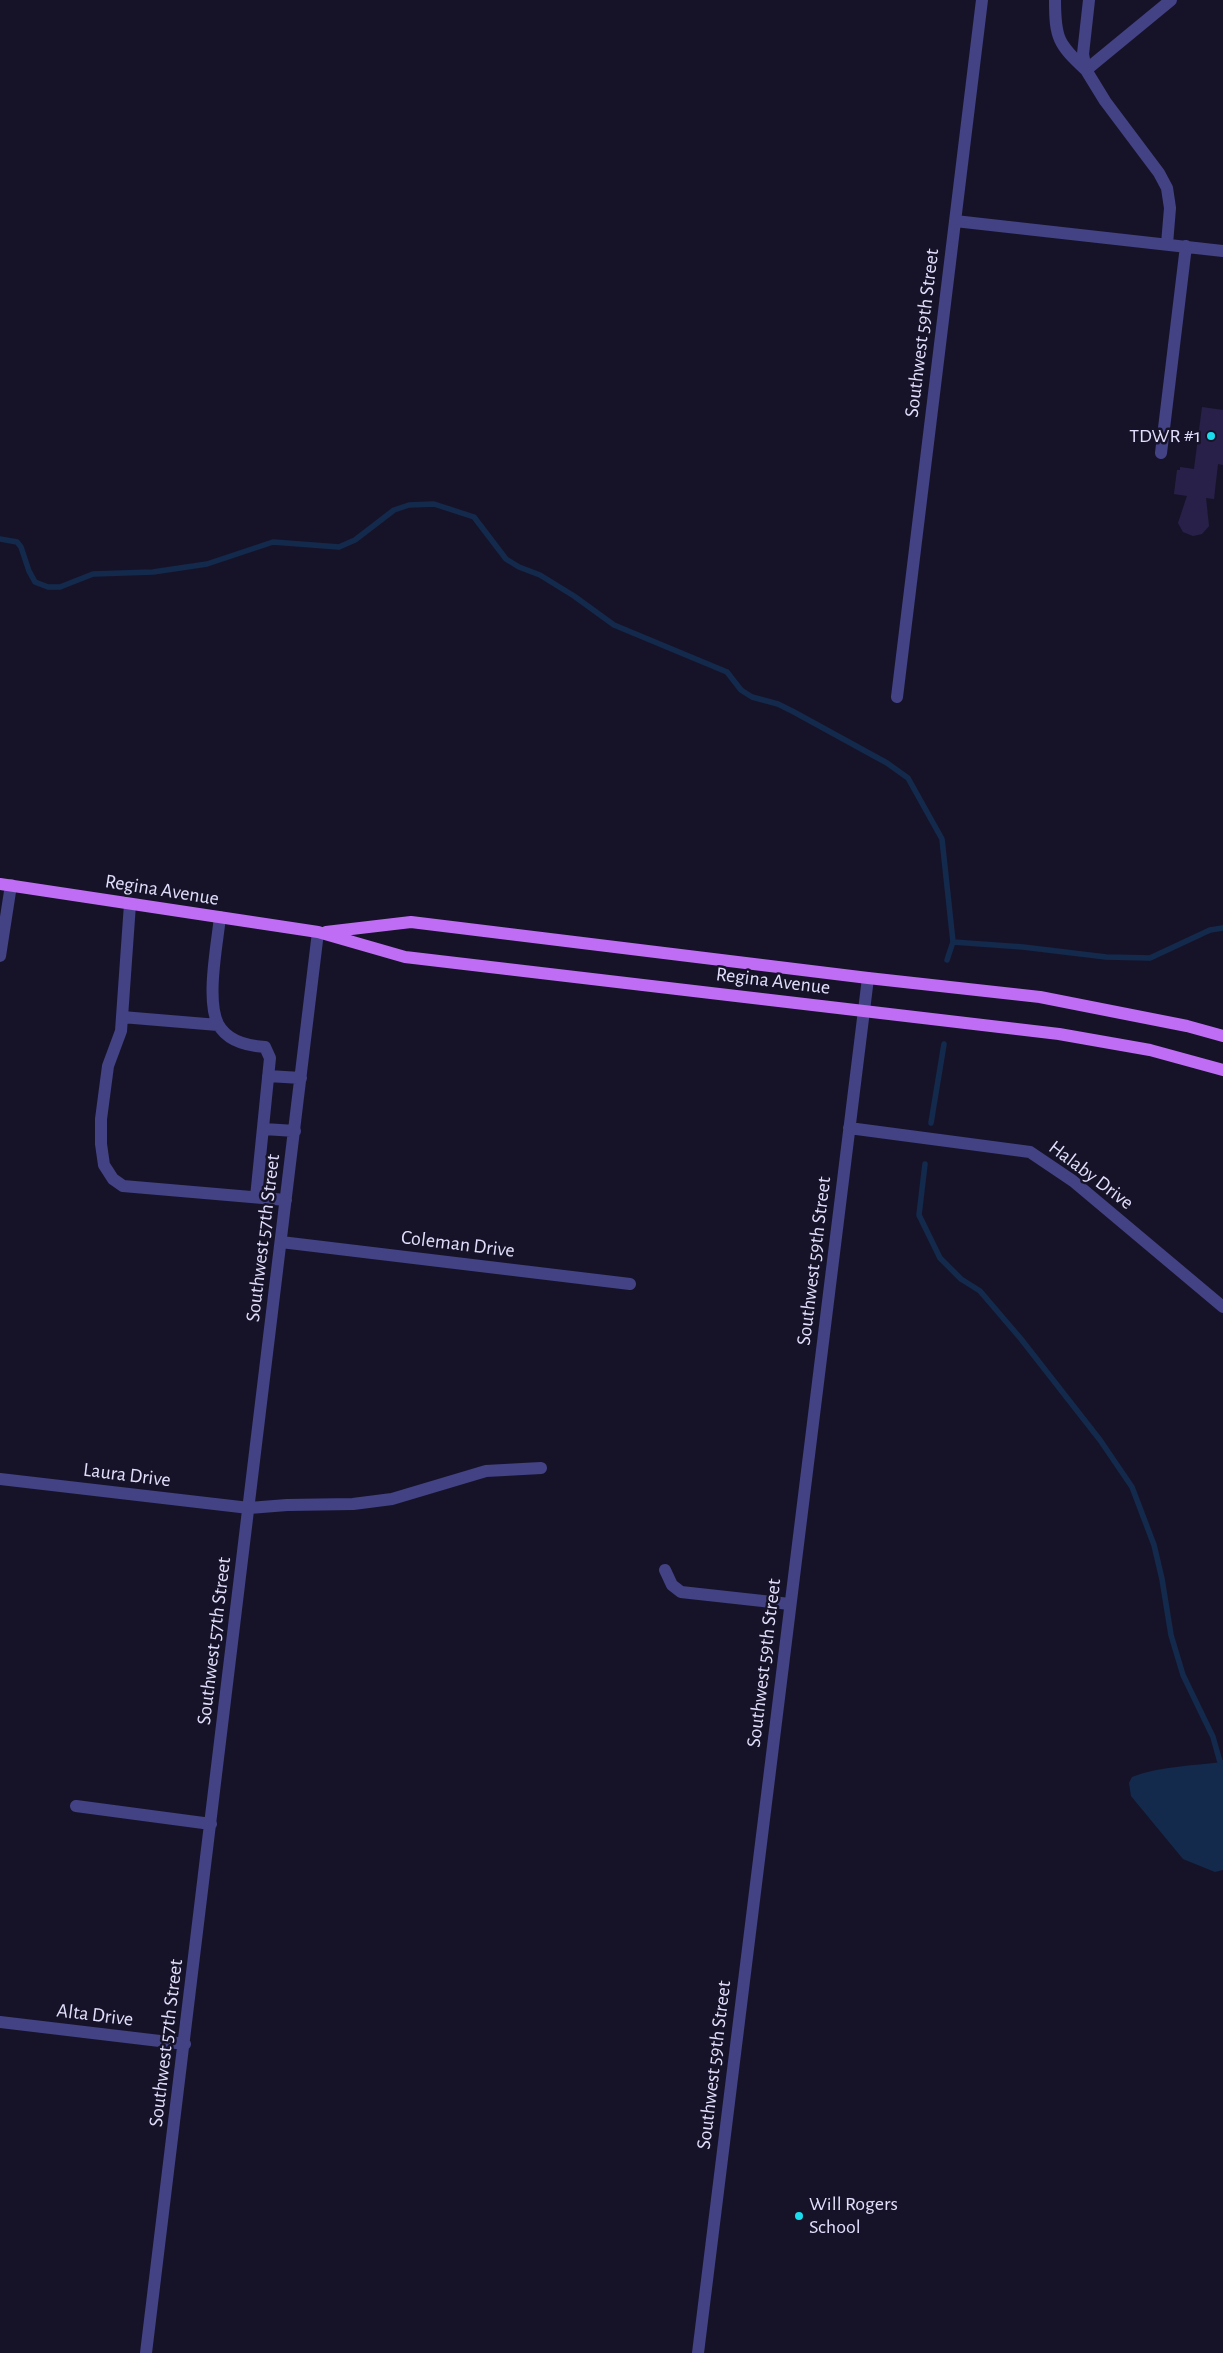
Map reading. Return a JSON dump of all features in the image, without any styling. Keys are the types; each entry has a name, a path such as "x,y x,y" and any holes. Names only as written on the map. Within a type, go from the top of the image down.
{"main road":[{"name":"Regina Avenue","path":"5,885 318,932 405,957 1068,1035 1150,1050 1223,1070"},
{"name":"Regina Avenue","path":"318,932 411,922 1040,997 1187,1026 1223,1036"}],"street":[{"name":"Southwest 59th Street","path":"897,697 982,0"},
{"path":"1055,0 1056,32 1067,52 1086,70 1105,101 1159,172 1167,188 1170,208 1167,244"},
{"path":"1086,70 1083,54 1089,0"},
{"path":"1086,70 1171,0"},
{"path":"955,220 1223,251"},
{"path":"1161,453 1186,246"},
{"path":"0,956 5,885"},
{"path":"130,904 122,1018 115,1051 108,1066 101,1119 101,1144 104,1165 113,1179 123,1186 286,1200"},
{"path":"220,917 213,984 218,1025 230,1037 246,1046 265,1047 270,1058 256,1197"},
{"name":"Southwest 57th Street","path":"146,2353 185,2044 318,932"},
{"name":"Southwest 59th Street","path":"698,2353 868,978"},
{"path":"122,1018 218,1025"},
{"path":"268,1076 301,1078"},
{"name":"Halaby Drive","path":"849,1128 991,1145 1030,1152 1073,1181 1223,1307"},
{"path":"264,1129 295,1131"},
{"name":"Coleman Drive","path":"281,1242 630,1284"},
{"name":"Laura Drive","path":"0,1479 249,1508 286,1505 353,1504 392,1499 486,1471 541,1468"},
{"path":"664,1570 672,1585 682,1592 790,1604"},
{"path":"76,1806 211,1824"},
{"name":"Alta Drive","path":"0,2022 185,2044"}],"water":[{"path":"1223,1762 1223,1870 1215,1872 1183,1859 1131,1796 1129,1783 1132,1777 1143,1773"}],"building":[{"name":"TDWR #1","path":"1202,407 1223,410 1223,465 1218,464 1214,499 1206,498 1209,526 1202,534 1193,536 1183,532 1178,523 1187,496 1174,494 1177,470 1180,470 1180,467 1194,469"}],"waterway":[{"path":"0,539 17,542 21,547 35,582 48,587 60,587 93,574 153,572 207,564 273,542 339,547 355,540 394,510 409,505 434,504 474,517 506,559 519,567 540,575 574,596 614,625 727,672 741,690 752,697 778,704 794,712 887,763 908,778 942,839 953,942 1023,947 1106,957 1150,958 1210,930 1223,928"},
{"path":"947,960 953,942"},
{"path":"931,1123 944,1044"},
{"path":"925,1164 919,1215 940,1258 961,1279 980,1291 1021,1339 1100,1440 1132,1487 1154,1545 1162,1579 1171,1635 1183,1675 1213,1737 1220,1762 1223,1763"}],"place":[{"name":"TDWR #1","path":"1211,436"},
{"name":"Will Rogers School","path":"799,2216"}]}
